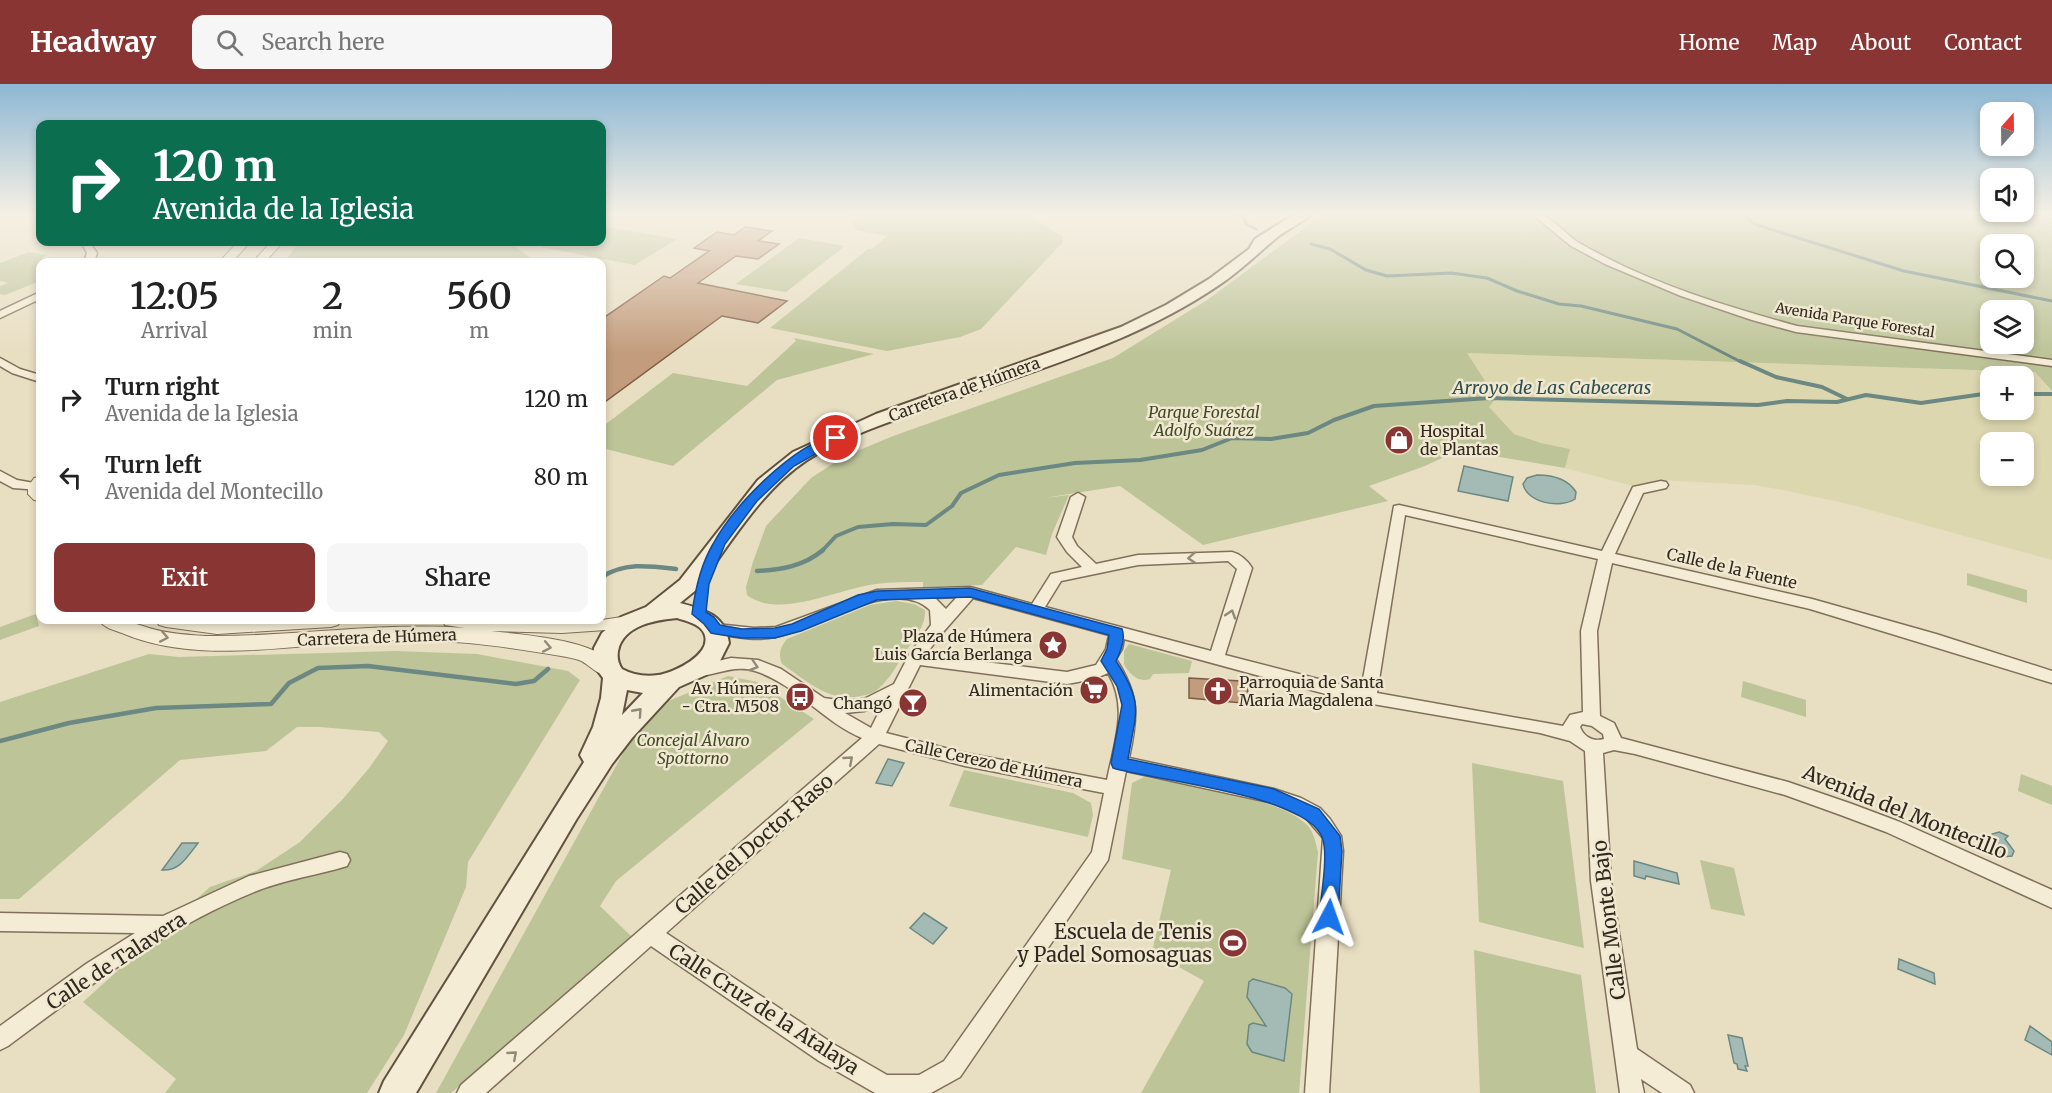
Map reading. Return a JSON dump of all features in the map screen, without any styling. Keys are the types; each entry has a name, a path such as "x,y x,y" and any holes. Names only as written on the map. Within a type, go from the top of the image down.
{"main road":[{"name":"Carretera de Húmera","path":"655,612 688,585 765,484 790,463 817,447 883,418 1074,350 1158,307 1232,260"},
{"name":"Carretera de Húmera","path":"707,622 703,584 719,544"},
{"path":"396,1093 460,992 577,792 610,718 616,696 611,673 604,657 607,644 628,623 655,612 678,610 707,622 717,645 710,659 697,670 669,683 649,686 632,683 611,673"},
{"path":"577,792 630,721 669,683"}],"street":[{"name":"Avenida Parque Forestal","path":"1604,260 1685,294 1756,318 1796,328 2052,363"},
{"path":"0,315 36,298"},
{"path":"0,361 16,371 36,378"},
{"path":"0,475 13,484 36,488"},
{"path":"1592,719 1588,632 1606,557 1638,490 1661,485"},
{"path":"1078,496 1063,532 1064,541 1093,570"},
{"name":"Calle de la Fuente","path":"1368,698 1399,509 1812,604 1930,638 2052,678"},
{"path":"1036,610 1056,577 1138,560 1232,556 1245,568 1216,660"},
{"path":"707,622 742,633 775,633 796,627 863,599 905,594 970,592 1216,660 1368,698 1573,731 1606,741 1603,724 1592,719 1576,720 1573,731"},
{"path":"875,737 915,659 939,626 970,592"},
{"path":"905,594 932,602 941,616 939,626"},
{"name":"Carretera de Húmera","path":"116,624 151,634 205,643 374,633 515,633 628,623"},
{"name":"Carretera de Húmera","path":"195,624 217,627 266,624"},
{"name":"Carretera de Húmera","path":"471,624 515,633 585,655 611,673"},
{"path":"1094,673 1109,661 1117,633"},
{"path":"915,659 1067,678 1094,673 1116,679 1125,686"},
{"path":"1109,661 1125,686"},
{"name":"Calle Cerezo de Húmera","path":"697,670 729,664 753,665 777,675 848,724 875,737 948,755 1113,788"},
{"name":"Calle Cruz de la Atalaya","path":"650,934 827,1053 885,1086 921,1086 952,1069 1101,854 1130,705 1125,686"},
{"path":"814,701 837,707 856,708 878,702 900,688"},
{"name":"Calle del Doctor Raso","path":"469,1093 875,737"},
{"name":"Avenida del Montecillo","path":"1606,741 1788,789 1893,827 2052,899"},
{"name":"Calle Monte Bajo","path":"1606,741 1600,881 1632,1093"},
{"path":"1119,763 1274,796 1313,813 1332,836 1333,851 1317,1093"},
{"name":"Calle de Talavera","path":"0,1039 93,971 165,925 256,882 340,860"},
{"path":"0,921 165,925"},
{"path":"1626,1054 1682,1093"}],"shaded area":[{"path":"1467,353 1980,370 1980,420 2034,420 2035,372 2052,392 2052,560 1848,504 1788,491 1754,485 1657,480 1633,486 1565,468 1570,449 1514,434 1488,407"}],"green space":[{"path":"8,260 36,260 36,283 5,295 0,294 0,286 8,283 0,281 0,263"},
{"path":"609,260 643,260 635,265"},
{"path":"769,260 827,260 786,292 736,284"},
{"path":"854,260 1046,260 981,329 960,337 887,351 770,328"},
{"name":"Parque Forestal Adolfo Suárez","path":"1261,260 1980,260 1980,288 2034,288 2034,260 2052,260 2052,391 2034,372 2034,366 1980,366 1980,370 1467,353 1496,398 1489,407 1514,434 1570,449 1565,468 1459,450 1425,466 1369,486 1388,501 1203,545 1120,486 1044,498 1069,495 1052,534 1046,555 1016,547 982,585 923,587 923,582 882,583 792,604 760,602 747,595 746,587 766,526 811,478 843,457 893,436 1113,358 1207,300"},
{"path":"794,338 874,354 777,380 673,466 606,449 606,424 673,373 747,386 796,341"},
{"path":"1967,573 2027,590 2027,603 1967,585"},
{"path":"896,601 914,604 925,610 925,616 918,634 892,673 874,692 849,697 829,693 819,689 782,664 780,651 787,639 870,605"},
{"path":"36,614 36,624 39,626 0,640 0,627"},
{"path":"1129,644 1192,661 1189,673 1153,674 1150,679 1138,679 1128,671 1124,664 1124,651"},
{"path":"396,651 477,654 568,671 580,680 468,862 466,887 404,1035 367,1093 165,1093 176,1079 83,1002 210,887 256,871 300,842 342,800 388,741 379,732 297,727 266,751 180,760 19,899 0,899 0,702 149,654 179,657"},
{"name":"Concejal Álvaro Spottorno","path":"728,676 757,682 814,719 616,881 600,906 633,938 451,1093 436,1093 627,746 659,705"},
{"path":"1743,681 1806,700 1806,717 1741,697"},
{"path":"1472,763 1563,781 1584,948 1479,922"},
{"path":"964,770 1073,793 1091,803 1093,815 1088,837 949,806"},
{"path":"2021,774 2052,786 2052,805 2018,791"},
{"name":"Escuela de Tenis y Padel Somosaguas","path":"1144,777 1229,793 1272,805 1291,813 1305,823 1312,833 1318,852 1299,1093 1141,1093 1204,981 1152,952 1171,870 1122,859 1132,783"},
{"path":"1700,860 1734,868 1745,916 1711,909"},
{"path":"1474,950 1581,975 1596,1093 1480,1093"}],"water":[{"path":"1464,466 1513,477 1508,501 1458,491"},
{"path":"1537,475 1554,477 1569,484 1576,492 1575,499 1561,504 1537,500 1526,491 1523,484 1527,478"},
{"path":"888,759 904,763 892,786 876,783"},
{"path":"1999,832 2008,836 2005,839 2014,851 2012,856 2002,857 1992,851 1989,842 1992,834"},
{"path":"182,843 198,843 178,866 162,870"},
{"path":"1634,861 1677,873 1679,884 1646,876 1645,879 1634,876"},
{"path":"924,913 947,928 933,944 910,928"},
{"path":"1899,959 1934,973 1935,984 1898,969"},
{"path":"1253,979 1285,988 1292,994 1284,1061 1252,1052 1247,1044 1249,1025 1253,1023 1266,1026 1247,997 1249,982"},
{"path":"2030,1026 2052,1042 2052,1055 2025,1040"},
{"path":"1728,1035 1742,1038 1747,1071 1738,1069 1737,1064 1734,1063"}],"building":[{"path":"696,260 730,260 698,283 787,301 758,323 722,316 606,401 606,316 664,276 670,278"},
{"name":"Parroquia de Santa Maria Magdalena","path":"1189,678 1241,681 1247,686 1248,693 1242,696 1242,703 1189,698"}],"waterway":[{"path":"1349,260 1366,270 1387,276 1451,273 1487,278 1517,291 1559,304 1581,306 1677,329 1743,363"},
{"path":"1869,260 1904,271 2052,301"},
{"path":"1740,361 1776,377 1822,387 1847,399"},
{"name":"Arroyo de Las Cabeceras","path":"823,550 836,536 858,527 893,524 926,525 952,506 961,493 999,475 1075,463 1140,460 1202,450 1232,438 1271,439 1308,433 1334,420 1374,406 1489,398 1758,405 1787,401 1837,402 1866,395 1921,403 1980,394"},
{"path":"2034,394 2052,394"},
{"name":"Arroyo de Las Cabeceras","path":"757,571 792,566 808,560 823,550"},
{"name":"Arroyo de Las Cabeceras","path":"606,575 629,567 676,569"},
{"name":"Arroyo de Las Cabeceras","path":"0,741 69,723 156,708 271,704 289,683 318,668 368,666 516,684 534,681 548,669"}],"place":[{"name":"Hospital de Plantas","path":"1399,440"},
{"name":"Plaza de Húmera Luis García Berlanga","path":"1053,645"},
{"name":"Alimentación","path":"1094,690"},
{"name":"Parroquia de Santa Maria Magdalena","path":"1218,691"},
{"name":"Av. Húmera - Ctra. M508","path":"800,697"},
{"name":"Changó","path":"913,703"},
{"name":"Escuela de Tenis y Padel Somosaguas","path":"1233,943"}],"route":[{"path":"836,438 790,463 765,484 753,498 719,544 703,584 699,614 716,629 742,633 775,633 877,595 970,592 1117,633 1109,661 1125,686 1130,705 1119,763 1274,796 1313,813 1332,836 1329,917"}]}
